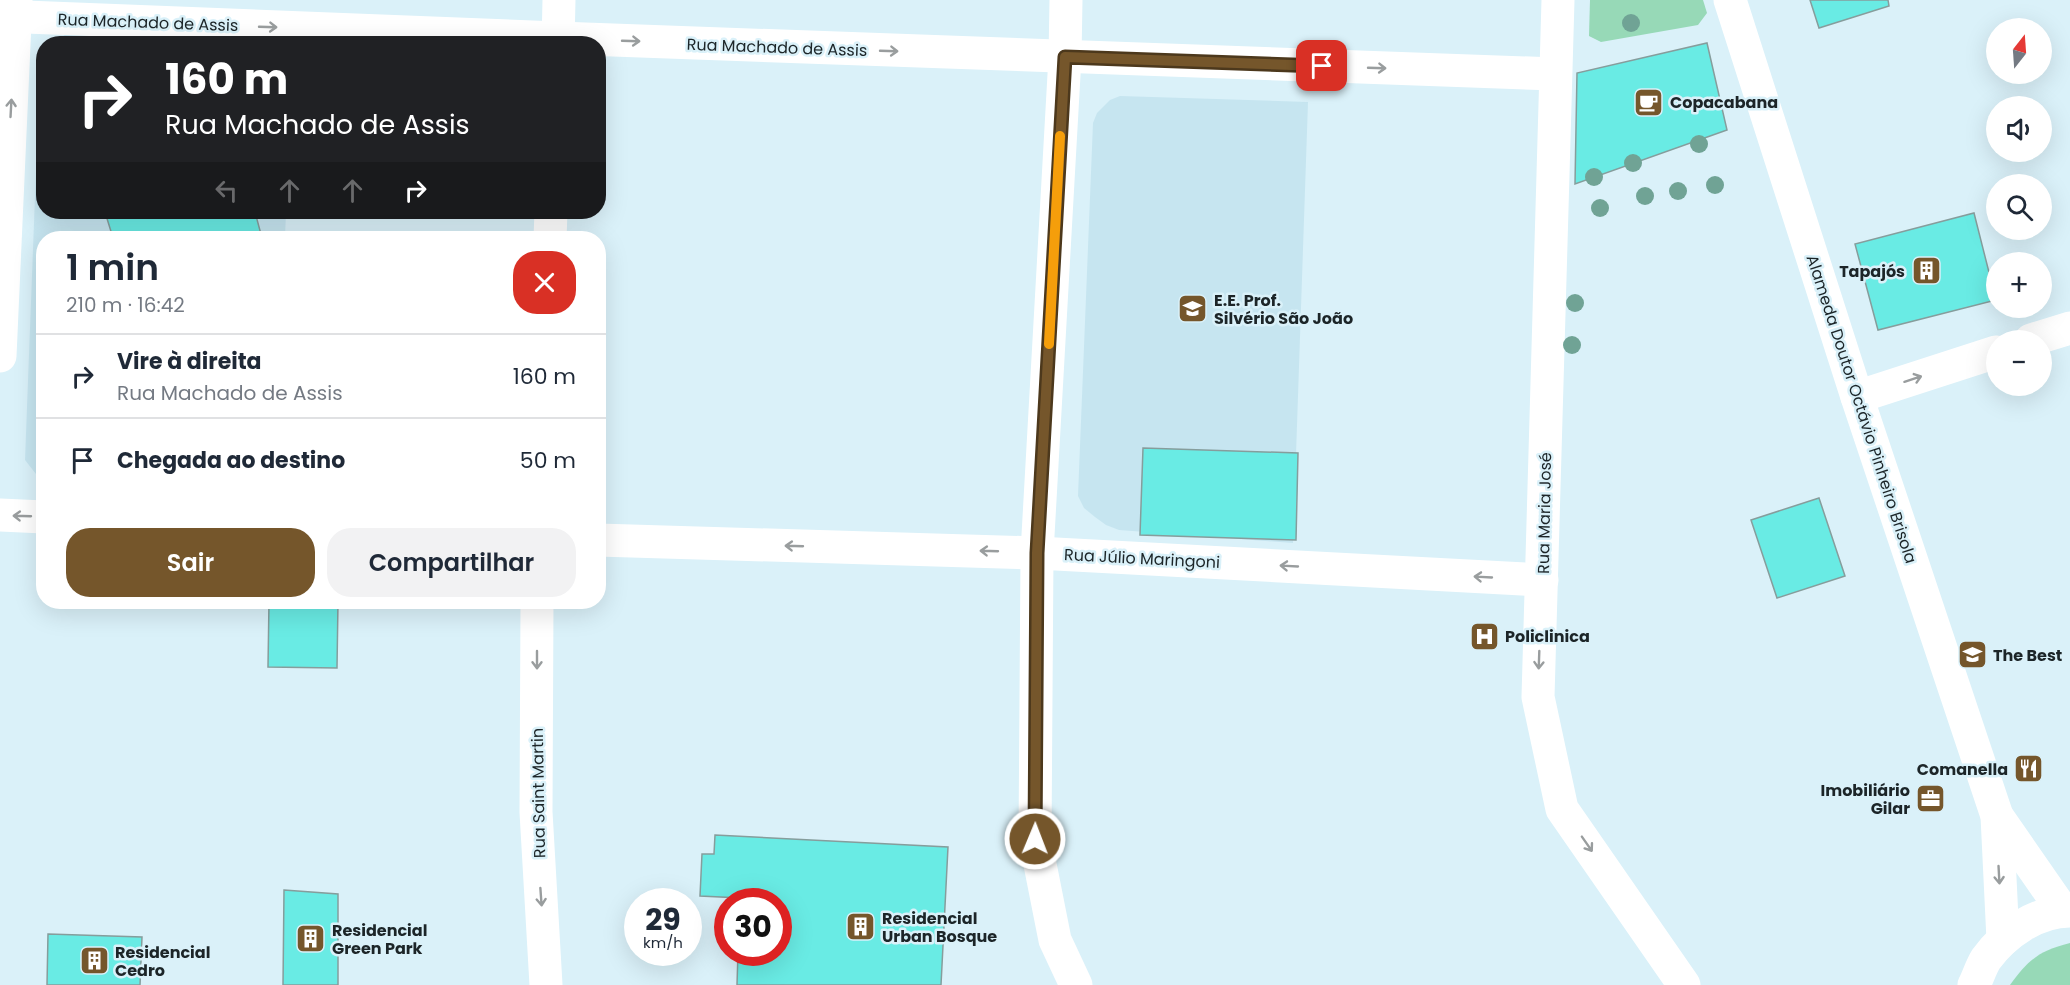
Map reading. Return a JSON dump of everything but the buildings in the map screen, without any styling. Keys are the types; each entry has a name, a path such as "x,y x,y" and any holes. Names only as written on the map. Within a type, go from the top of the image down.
{"street":[{"path":"558,36 560,0"},
{"path":"1066,0 1065,57 1037,553 1035,839 1055,940 1076,985"},
{"name":"Rua Maria José","path":"1558,0 1538,697 1562,809 1684,985"},
{"name":"Alameda Doutor Octávio Pinheiro Brisola","path":"1730,0 1857,397 1996,816 2003,940"},
{"path":"0,356 11,11"},
{"name":"Rua Machado de Assis","path":"11,11 467,36"},
{"name":"Rua Machado de Assis","path":"606,43 1555,74"},
{"path":"2052,334 2070,328"},
{"path":"1857,397 1986,355"},
{"path":"0,515 36,517"},
{"name":"Rua Júlio Maringoni","path":"606,540 1037,553 1542,580"},
{"name":"Rua Saint Martin","path":"537,609 536,812 546,985"},
{"name":"Alameda Doutor Octávio Pinheiro Brisola","path":"1974,985 1985,961 2003,940 2030,921 2066,911 1996,816"}],"shaded area":[{"path":"77,27 191,36 63,36"},
{"name":"E.E. Prof. Silvério São João","path":"1120,96 1308,102 1293,543 1119,530 1106,525 1084,508 1078,496 1093,123 1097,113 1110,100"},
{"path":"36,170 36,219 286,219 285,231 36,231 36,474 25,460"}],"green space":[{"path":"1590,0 1703,0 1707,13 1698,25 1601,42 1589,36"},
{"path":"2070,943 2070,985 2010,985 2036,957 2050,949"}],"slow traffic":[{"path":"1049,344 1060,136"}],"place":[{"name":"Copacabana","path":"1649,102"},
{"name":"Tapajós","path":"1926,271"},
{"name":"E.E. Prof. Silvério São João","path":"1193,309"},
{"name":"Policlinica","path":"1484,636"},
{"name":"The Best","path":"1972,655"},
{"name":"Comanella","path":"2029,769"},
{"name":"Imobiliário Gilar","path":"1931,799"},
{"name":"Residencial Urban Bosque","path":"861,927"},
{"name":"Residencial Green Park","path":"311,939"},
{"name":"Residencial Cedro","path":"94,961"}],"route":[{"path":"1035,839 1037,553 1065,57 1322,66"}]}
